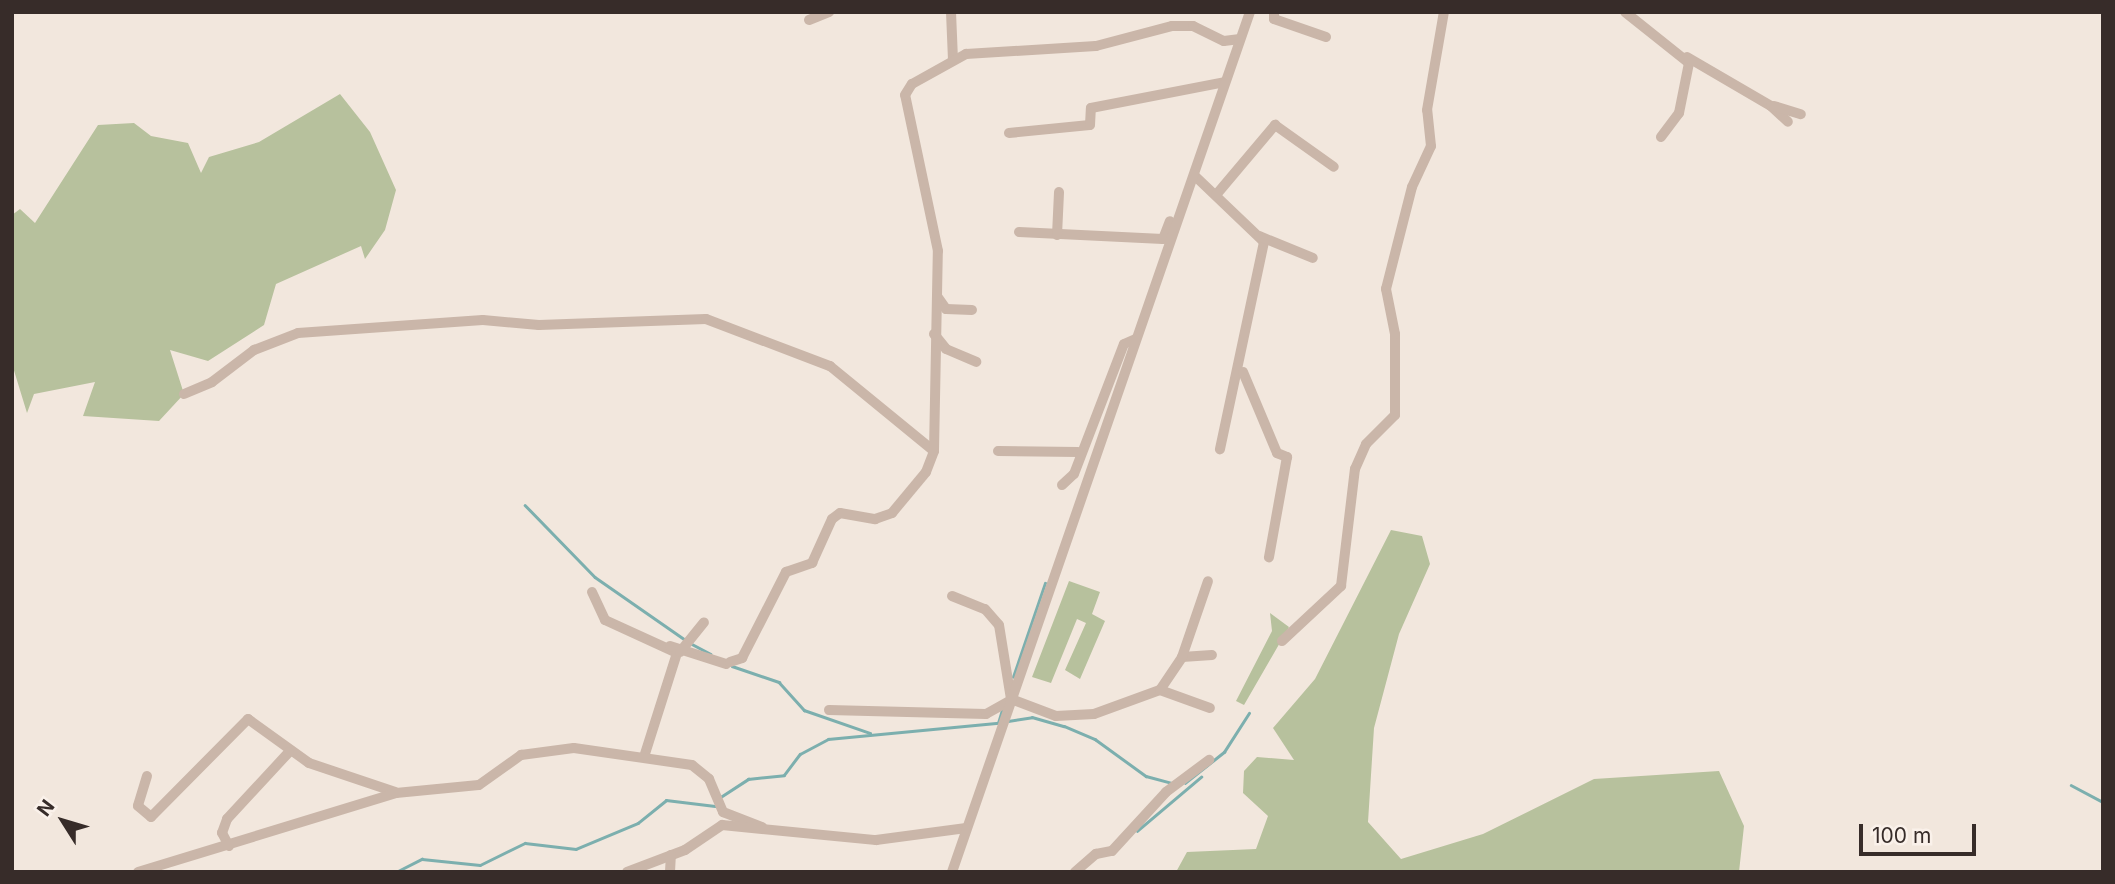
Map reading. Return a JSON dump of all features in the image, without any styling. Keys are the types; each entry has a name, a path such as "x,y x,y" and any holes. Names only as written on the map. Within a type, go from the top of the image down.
{"street":[{"path":"808,20 829,12"},
{"path":"951,12 953,59"},
{"path":"952,872 1250,12"},
{"path":"1274,12 1274,19 1326,37"},
{"path":"1282,641 1341,586 1355,469 1366,444 1395,415 1395,334 1386,289 1412,187 1431,146 1427,110 1444,12"},
{"path":"1625,12 1685,56 1772,106 1801,114"},
{"path":"592,592 605,620 638,639 728,663 742,658 786,572 812,563 832,519 840,513 875,519 892,513 926,472 934,452 934,334 938,251 905,95 953,59 1096,46 1172,26 1193,26 1224,41 1240,38"},
{"path":"1661,137 1678,113 1688,81 1685,56"},
{"path":"1009,133 1090,125 1091,108 1226,82"},
{"path":"1772,106 1788,122"},
{"path":"1216,195 1275,125 1334,167"},
{"path":"1194,177 1264,243 1242,366 1220,449"},
{"path":"1019,232 1163,239 1194,177"},
{"path":"1057,235 1059,192"},
{"path":"1259,236 1313,258"},
{"path":"936,293 946,309 972,310"},
{"path":"184,394 212,383 254,350 298,333 483,320 539,325 706,319 830,366 934,452"},
{"path":"934,334 946,349 976,362"},
{"path":"1062,485 1074,474 1078,452 1116,375 1124,344 1136,339"},
{"path":"1242,366 1277,453 1287,457 1269,557"},
{"path":"998,451 1078,452"},
{"path":"1011,699 1056,716 1094,714 1160,690 1182,657 1208,581"},
{"path":"952,596 985,609 999,625 1011,699"},
{"path":"645,754 677,650 704,622"},
{"path":"1182,657 1212,656"},
{"path":"1160,690 1210,708"},
{"path":"829,710 986,714 1011,699"},
{"path":"147,776 138,806 151,817 248,719 289,752 348,780 396,793"},
{"path":"138,872 396,793 479,785 533,751 604,747 645,754 701,771 723,812 762,827 806,837 876,840 966,828"},
{"path":"229,846 222,833 227,819 289,752"},
{"path":"1075,872 1096,854 1112,851 1166,792 1209,760"},
{"path":"627,872 671,855 722,825 762,827"},
{"path":"670,872 671,855"},
{"path":"645,872 655,861"}],"green space":[{"path":"340,94 370,132 396,190 385,230 365,259 361,246 276,284 264,325 208,361 170,350 184,394 159,421 83,416 95,382 34,394 27,413 12,364 12,215 20,209 35,223 98,125 134,123 151,136 188,143 201,173 209,157 259,142"},
{"path":"1391,530 1422,536 1430,564 1399,634 1374,728 1368,822 1401,859 1483,834 1594,779 1719,771 1744,826 1739,872 1176,872 1187,852 1256,849 1268,816 1243,793 1244,771 1257,757 1294,760 1273,728 1315,679"},
{"path":"1069,581 1100,592 1092,614 1105,621 1080,679 1065,670 1086,623 1077,619 1051,683 1032,677"},
{"path":"1270,613 1289,627 1244,705 1236,701 1272,631"}],"waterway":[{"path":"525,505 595,577 687,641"},
{"path":"1013,677 1045,583"},
{"path":"692,644 711,654"},
{"path":"732,666 779,682 804,710 870,733"},
{"path":"719,798 748,779 784,775 800,754 828,739 998,723 1002,710"},
{"path":"1185,783 1224,752 1249,713"},
{"path":"1008,721 1032,717 1064,726 1095,739 1146,776 1172,783"},
{"path":"1137,831 1201,777"},
{"path":"2071,785 2103,802"},
{"path":"396,872 422,859 480,865 525,843 576,849 638,823 666,800 715,806"}]}
